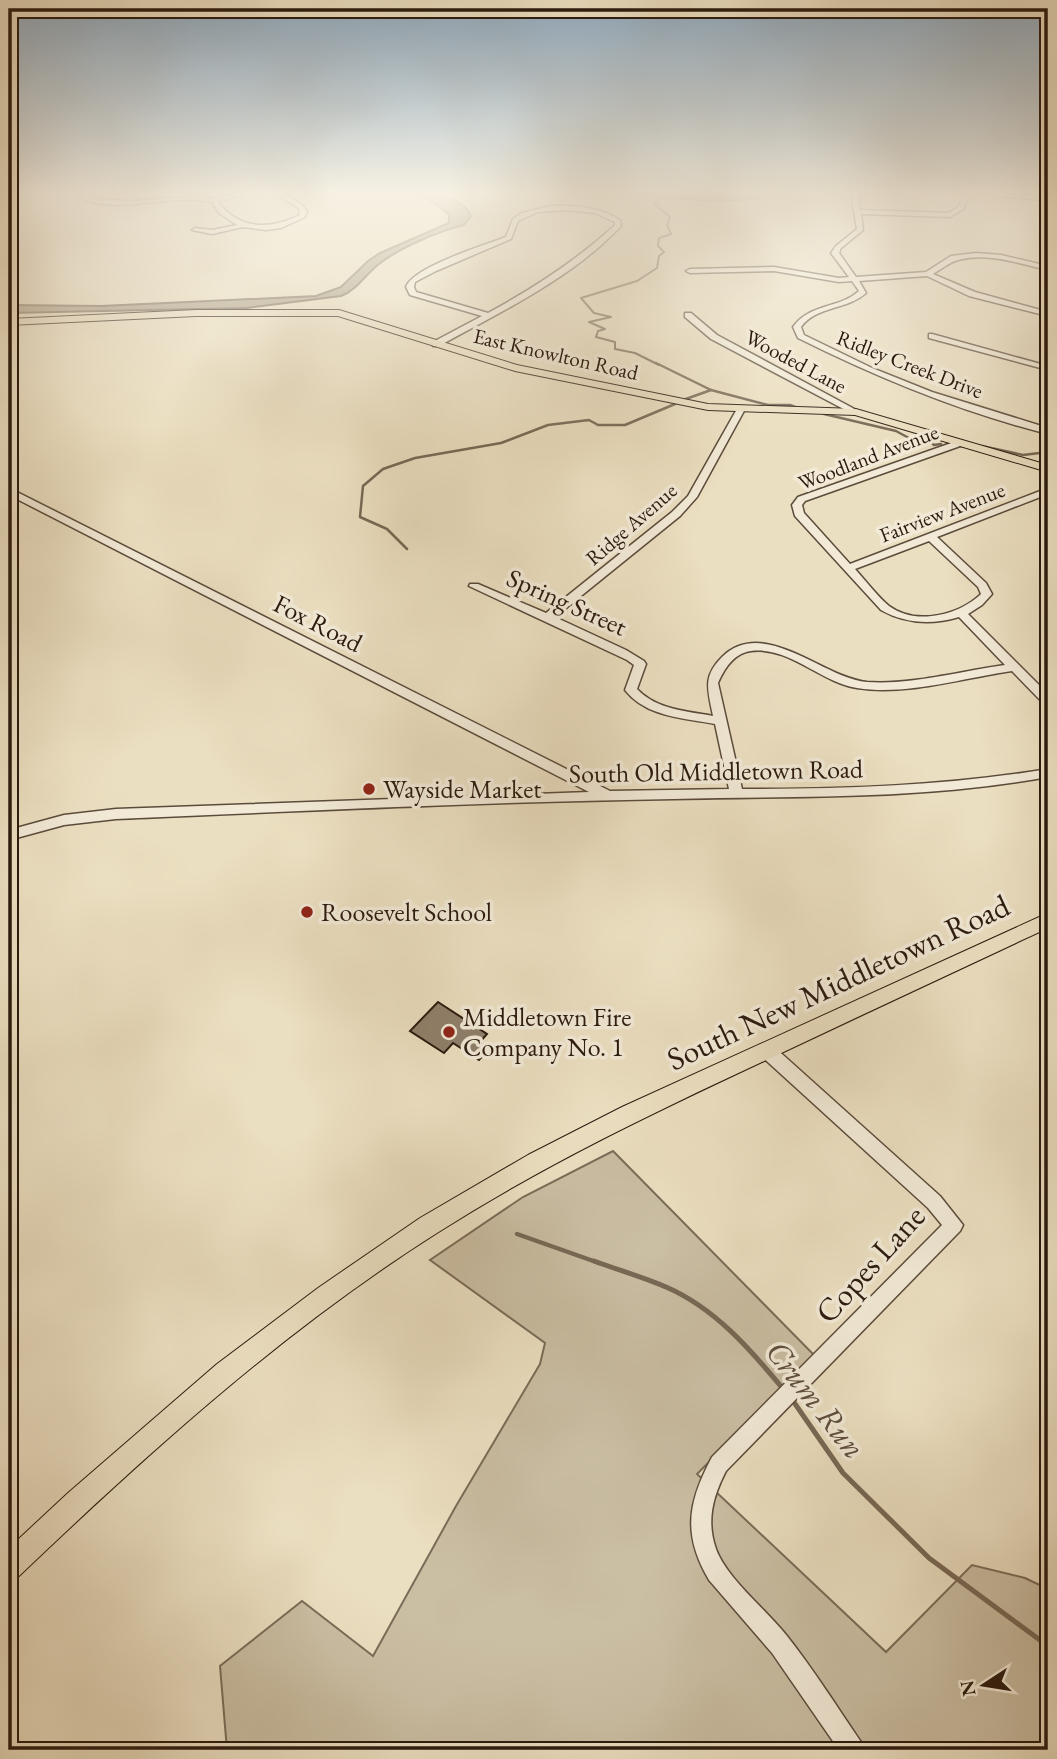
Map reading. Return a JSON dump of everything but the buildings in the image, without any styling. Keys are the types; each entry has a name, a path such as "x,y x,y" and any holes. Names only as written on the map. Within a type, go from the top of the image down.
{"main road":[{"name":"East Knowlton Road","path":"9,322 184,313 326,312 357,317 489,361 708,407 856,412 1048,470"},
{"name":"South New Middletown Road","path":"9,1566 190,1402 374,1261 479,1195 552,1153 766,1050 1048,920"}],"street":[{"path":"424,274 412,281 410,287 413,293 488,315"},
{"path":"436,344 554,274"},
{"path":"799,274 823,279 928,275 980,297 1048,314"},
{"path":"852,274 856,279"},
{"name":"Ridley Creek Drive","path":"856,279 862,290 860,295 804,317 797,327 801,336 869,370 929,394 1048,431"},
{"name":"Wooded Lane","path":"688,315 714,337 856,412"},
{"path":"932,336 1048,368"},
{"name":"Ridge Avenue","path":"549,616 656,532 684,506 692,497 741,409"},
{"name":"Woodland Avenue","path":"960,443 801,499 797,505 799,514 895,615 924,619 961,613"},
{"name":"Fox Road","path":"9,491 607,796"},
{"name":"Fairview Avenue","path":"849,569 1048,492"},
{"path":"931,537 982,585 987,594 980,602 961,613 1048,701"},
{"name":"Spring Street","path":"474,586 549,616 562,625 627,654 640,664 631,690 636,698 651,706 720,721"},
{"path":"736,793 712,683 718,666 730,655 758,646 777,651 857,685 881,686 1014,667"},
{"name":"South Old Middletown Road","path":"9,835 64,820 116,814 607,796 927,788 983,784 1048,773"},
{"name":"Copes Lane","path":"766,1050 934,1202 954,1225 719,1464 704,1491 700,1521 706,1552 731,1590 770,1632 853,1750"}],"shaded area":[{"path":"354,274 368,274 341,296 247,308 9,313 9,305 101,306 316,296 341,287"},
{"path":"613,1151 815,1356 697,1474 886,1652 972,1565 1025,1578 1048,1589 1048,1750 227,1750 220,1666 302,1601 373,1656 456,1506 540,1364 545,1343 430,1260 523,1197"}],"waterway":[{"path":"648,274 637,281 581,298 594,313 611,317 589,322 605,329 598,331 596,337 615,342 615,349 635,353 659,365"},
{"path":"656,363 711,390"},
{"path":"683,400 711,390"},
{"path":"711,390 768,405 790,405 798,408"},
{"path":"407,549 387,529 360,517 363,486 383,469 415,458 501,443 548,425 589,420 598,425 625,425 675,404"},
{"path":"824,414 896,431 907,437 926,438 934,445 941,444"},
{"path":"982,446 1023,455 1048,452"},
{"name":"Crum Run","path":"517,1234 599,1263"},
{"name":"Crum Run","path":"594,1261 666,1287 700,1306 731,1331 784,1390"},
{"name":"Crum Run","path":"791,1398 843,1473 929,1558 1048,1646"}],"place":[{"name":"Wayside Market","path":"369,789"},
{"name":"Roosevelt School","path":"307,912"},
{"name":"Middletown Fire Company No. 1","path":"449,1032"}]}
